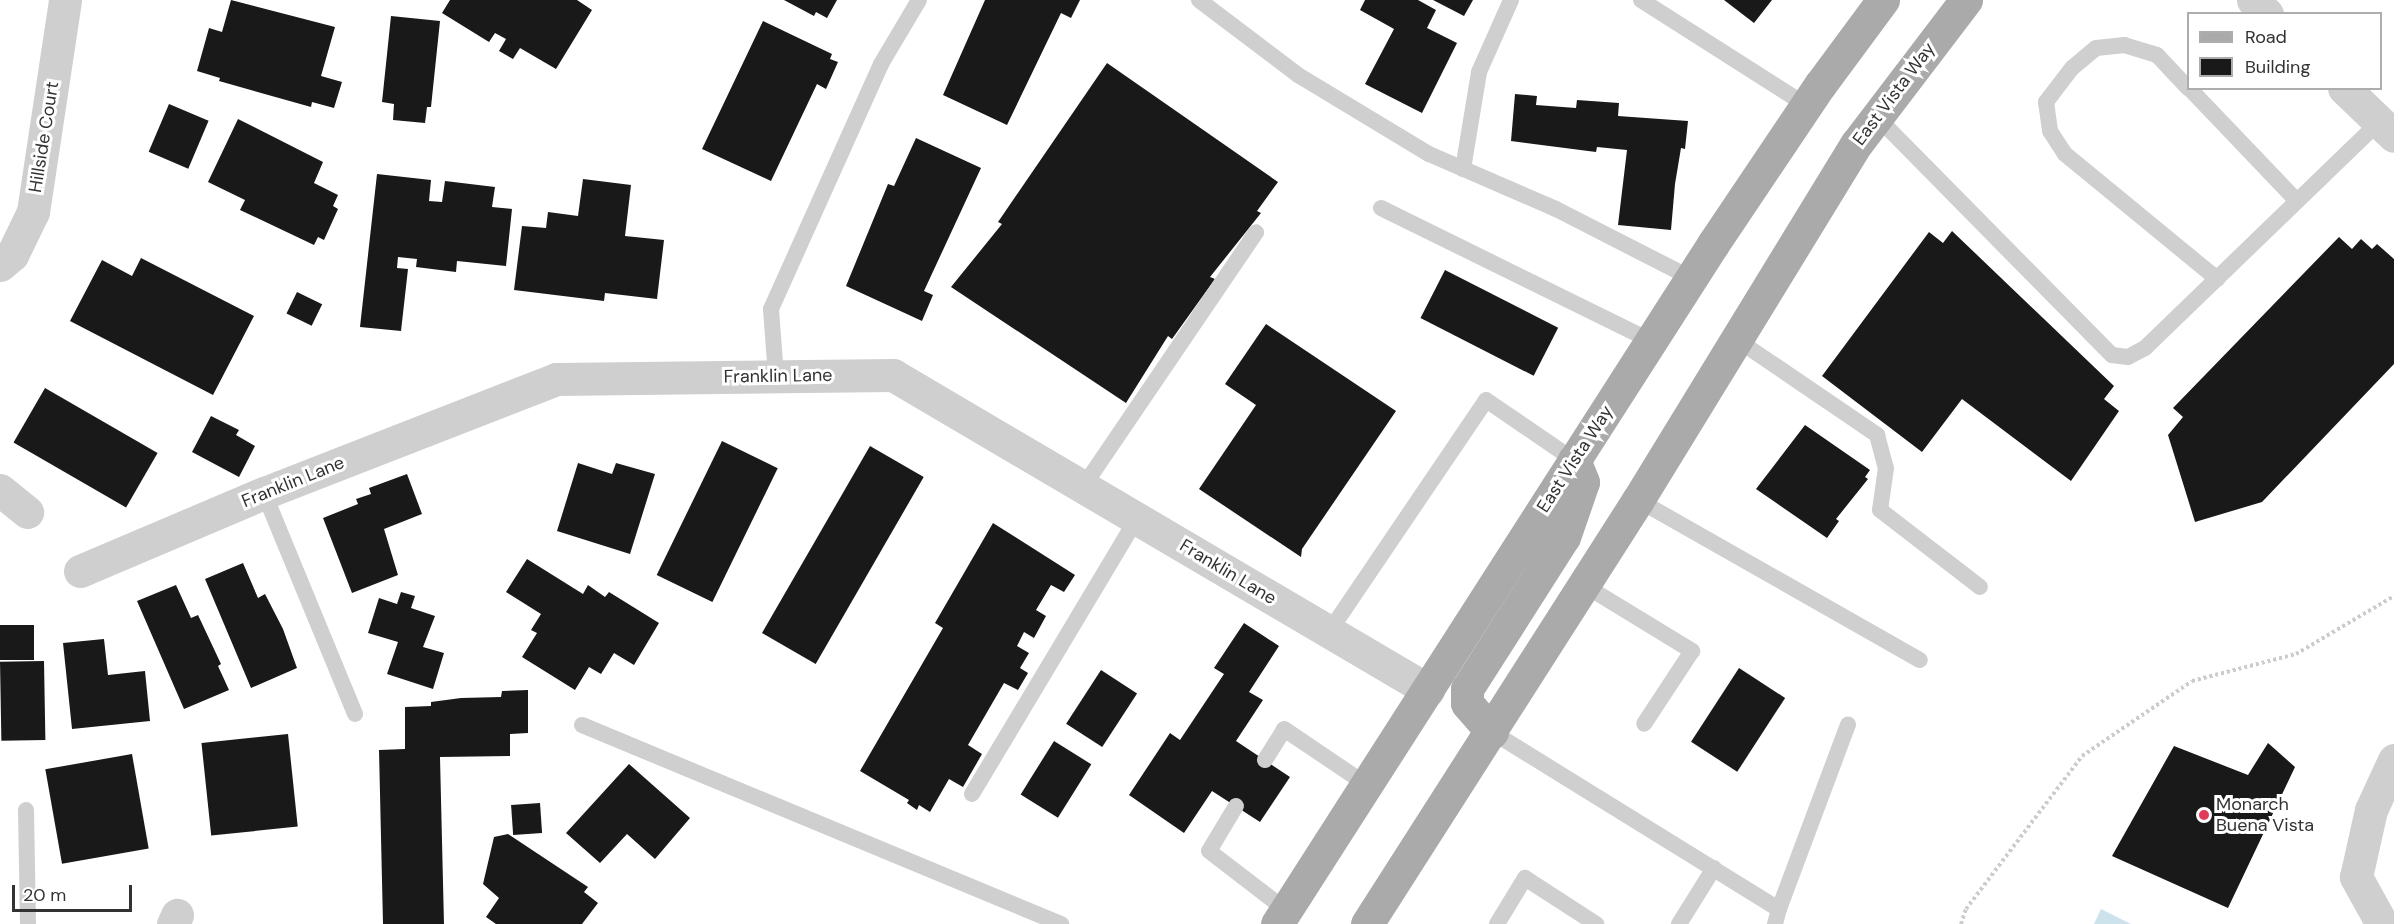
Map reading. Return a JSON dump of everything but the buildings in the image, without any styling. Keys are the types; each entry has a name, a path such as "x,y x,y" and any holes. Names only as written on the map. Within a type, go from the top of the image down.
{"main road":[{"name":"East Vista Way","path":"1282,917 1691,278 1806,105 1883,0"},
{"name":"East Vista Way","path":"1367,924 1492,732 1876,116 1966,0"},
{"path":"1492,732 1467,703 1467,689 1564,537 1583,482 1574,460"}],"street":[{"name":"Hillside Court","path":"0,265 12,255 33,212 66,0"},
{"path":"2253,0 2265,12"},
{"path":"2346,90 2387,129"},
{"name":"Franklin Lane","path":"80,571 264,493 556,379 893,375 1428,690"},
{"path":"0,490 27,512"},
{"path":"2382,924 2356,877 2371,810 2394,760"}],"lane":[{"path":"776,376 771,309 881,64 919,0"},
{"path":"1199,0 1298,75 1429,154 1556,209 1691,278"},
{"path":"1463,169 1479,72 1511,0"},
{"path":"1641,0 1806,105"},
{"path":"2187,86 2157,55 2125,45 2096,48 2072,68 2046,102 2050,131 2065,154 2217,279"},
{"path":"2191,90 2297,201"},
{"path":"1876,116 2112,355 2128,357 2145,348 2297,201 2387,129"},
{"path":"1381,208 1651,341"},
{"path":"1083,487 1256,232"},
{"path":"1736,339 1877,435 1886,468 1880,510 1980,587"},
{"path":"1329,632 1486,400 1574,460"},
{"path":"264,493 355,714"},
{"path":"1638,500 1920,660"},
{"path":"972,794 1137,518"},
{"path":"1584,585 1692,651 1644,724"},
{"path":"1492,732 1714,868 1777,916 1848,724"},
{"path":"582,725 1061,924"},
{"path":"1265,760 1284,729 1367,784"},
{"path":"1236,806 1209,851 1282,917"},
{"path":"26,810 28,924"},
{"path":"1679,924 1714,868"},
{"path":"1497,924 1525,878 1596,924"}],"path":[{"path":"1961,924 1966,909 2082,756 2192,681 2296,654 2394,596"}],"water":[{"path":"2101,909 2131,924 2094,924"}],"place":[{"name":"Monarch Buena Vista","path":"2204,815"}]}
